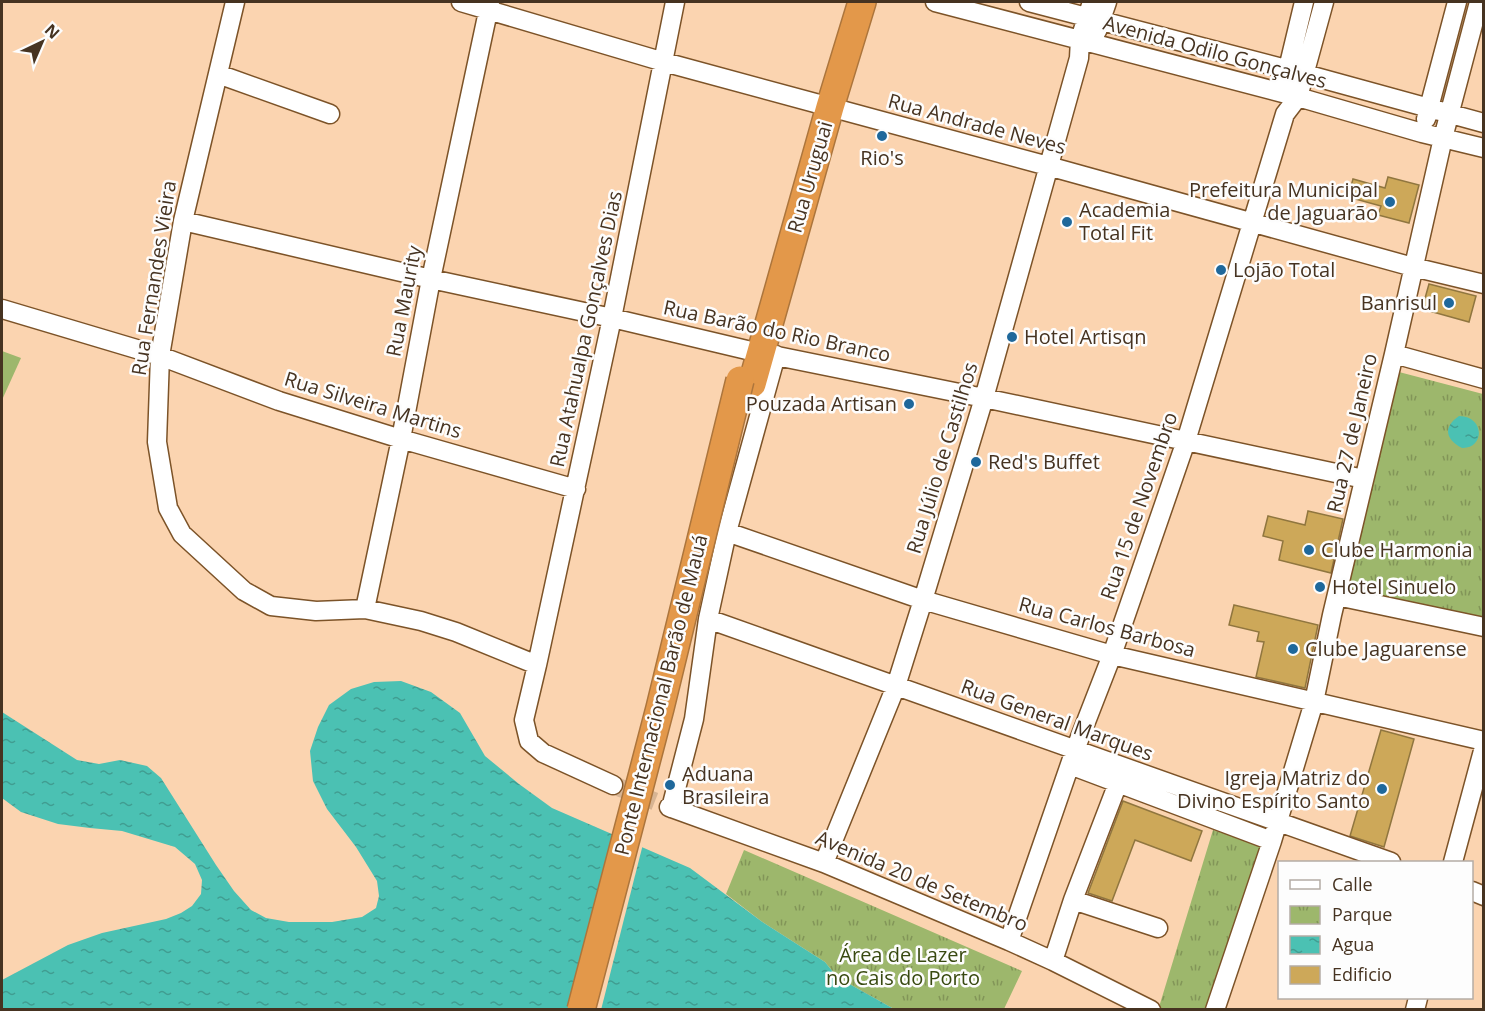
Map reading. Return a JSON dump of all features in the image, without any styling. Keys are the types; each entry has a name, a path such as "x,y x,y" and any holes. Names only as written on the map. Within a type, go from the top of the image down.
{"highway":[{"name":"Rua Uruguai","path":"746,382 761,353 848,2"},
{"name":"Rua Uruguai","path":"823,106 862,2"},
{"name":"Ponte Internacional Barão de Mauá","path":"581,1010 746,382"},
{"name":"Ponte Internacional Barão de Mauá","path":"592,1010 746,382"}],"street":[{"name":"Rua Fernandes Vieira","path":"235,2 183,221 160,356 157,442 168,508 182,534 244,591 271,606 316,611 365,609 421,621 456,632 537,665"},
{"name":"Rua Andrade Neves","path":"461,2 489,5 664,62 1413,267 1484,284"},
{"name":"Rua Atahualpa Gonçalves Dias","path":"613,785 543,753 529,741 524,720 612,318 675,2"},
{"name":"Avenida Odilo Gonçalves","path":"935,2 985,8 1084,46 1290,95 1422,133 1484,148"},
{"name":"Avenida Odilo Gonçalves","path":"1029,2 1094,13 1484,123"},
{"name":"Rua Júlio de Castilhos","path":"824,863 896,686 984,398 1048,166 1094,13 1107,2"},
{"name":"Rua 15 de Novembro","path":"1009,941 1186,441 1285,114 1296,71 1304,2"},
{"name":"Rua 15 de Novembro","path":"1296,71 1324,2"},
{"path":"1422,133 1457,2"},
{"name":"Rua 27 de Janeiro","path":"1215,1010 1272,841 1314,702 1443,138 1479,2"},
{"name":"Rua Maurity","path":"365,609 489,5"},
{"path":"1439,70 1460,74"},
{"path":"218,74 330,114"},
{"name":"Rua Barão do Rio Branco","path":"183,221 761,353 1364,479"},
{"name":"Rua Silveira Martins","path":"2,309 160,356 279,401 576,489"},
{"path":"708,619 761,353"},
{"path":"1394,354 1484,379"},
{"name":"Rua Carlos Barbosa","path":"727,532 923,600 1112,655 1484,741"},
{"path":"1337,596 1484,627"},
{"name":"Rua General Marques","path":"708,619 896,686 1073,758 1388,861"},
{"name":"Avenida 20 de Setembro","path":"708,619 694,719 670,808 824,863 1009,941 1151,1010"},
{"path":"1454,861 1484,747"},
{"path":"1073,758 1118,783 1272,841"},
{"path":"1053,961 1118,783"},
{"path":"1074,900 1158,928"}],"green space":[{"path":"2,351 21,358 2,400"},
{"path":"1399,372 1483,394 1483,623 1346,592"},
{"path":"1213,830 1266,846 1213,1009 1163,1010 1159,1007"},
{"name":"Área de Lazer no Cais do Porto","path":"744,850 1022,971 1004,1009 894,1009 837,977 825,962 761,921 726,894"}],"water":[{"path":"1459,416 1468,417 1477,426 1478,438 1470,447 1462,448 1449,437 1450,424"},
{"path":"401,681 431,692 460,713 485,756 552,808 690,868 761,921 825,962 837,977 894,1009 2,1009 2,980 68,945 102,933 166,919 181,913 192,906 201,894 202,880 195,864 175,847 122,831 58,824 21,812 2,798 2,712 77,760 99,764 120,760 147,766 161,778 216,865 251,910 266,918 289,922 332,922 362,917 376,908 379,896 377,881 356,847 327,809 313,781 310,751 329,705 351,689 374,682"}],"pier":[{"path":"618,834 643,844 601,1010 574,1009"}],"building":[{"name":"Prefeitura Municipal de Jaguarão","path":"1388,177 1419,185 1409,223 1378,215 1381,206 1348,197 1353,179 1385,188"},
{"name":"Banrisul","path":"1429,284 1476,296 1469,322 1422,309"},
{"name":"Clube Harmonia","path":"1308,511 1343,519 1331,573 1279,560 1283,541 1263,536 1268,516 1305,525"},
{"name":"Clube Jaguarense","path":"1234,605 1318,625 1305,688 1256,677 1264,642 1257,641 1259,632 1229,625"},
{"name":"Igreja Matriz do Divino Espírito Santo","path":"1381,730 1414,739 1384,847 1350,836"},
{"path":"1123,801 1202,831 1191,861 1135,840 1112,901 1088,893"}],"tunnel":[{"path":"613,785 669,807"}],"place":[{"name":"Rio's","path":"882,136"},
{"name":"Prefeitura Municipal de Jaguarão","path":"1390,202"},
{"name":"Academia Total Fit","path":"1067,222"},
{"name":"Lojão Total","path":"1221,270"},
{"name":"Banrisul","path":"1449,303"},
{"name":"Hotel Artisqn","path":"1012,337"},
{"name":"Pouzada Artisan","path":"909,404"},
{"name":"Red's Buffet","path":"976,462"},
{"name":"Clube Harmonia","path":"1309,550"},
{"name":"Hotel Sinuelo","path":"1320,587"},
{"name":"Clube Jaguarense","path":"1293,649"},
{"name":"Aduana Brasileira","path":"670,785"},
{"name":"Igreja Matriz do Divino Espírito Santo","path":"1382,789"}]}
